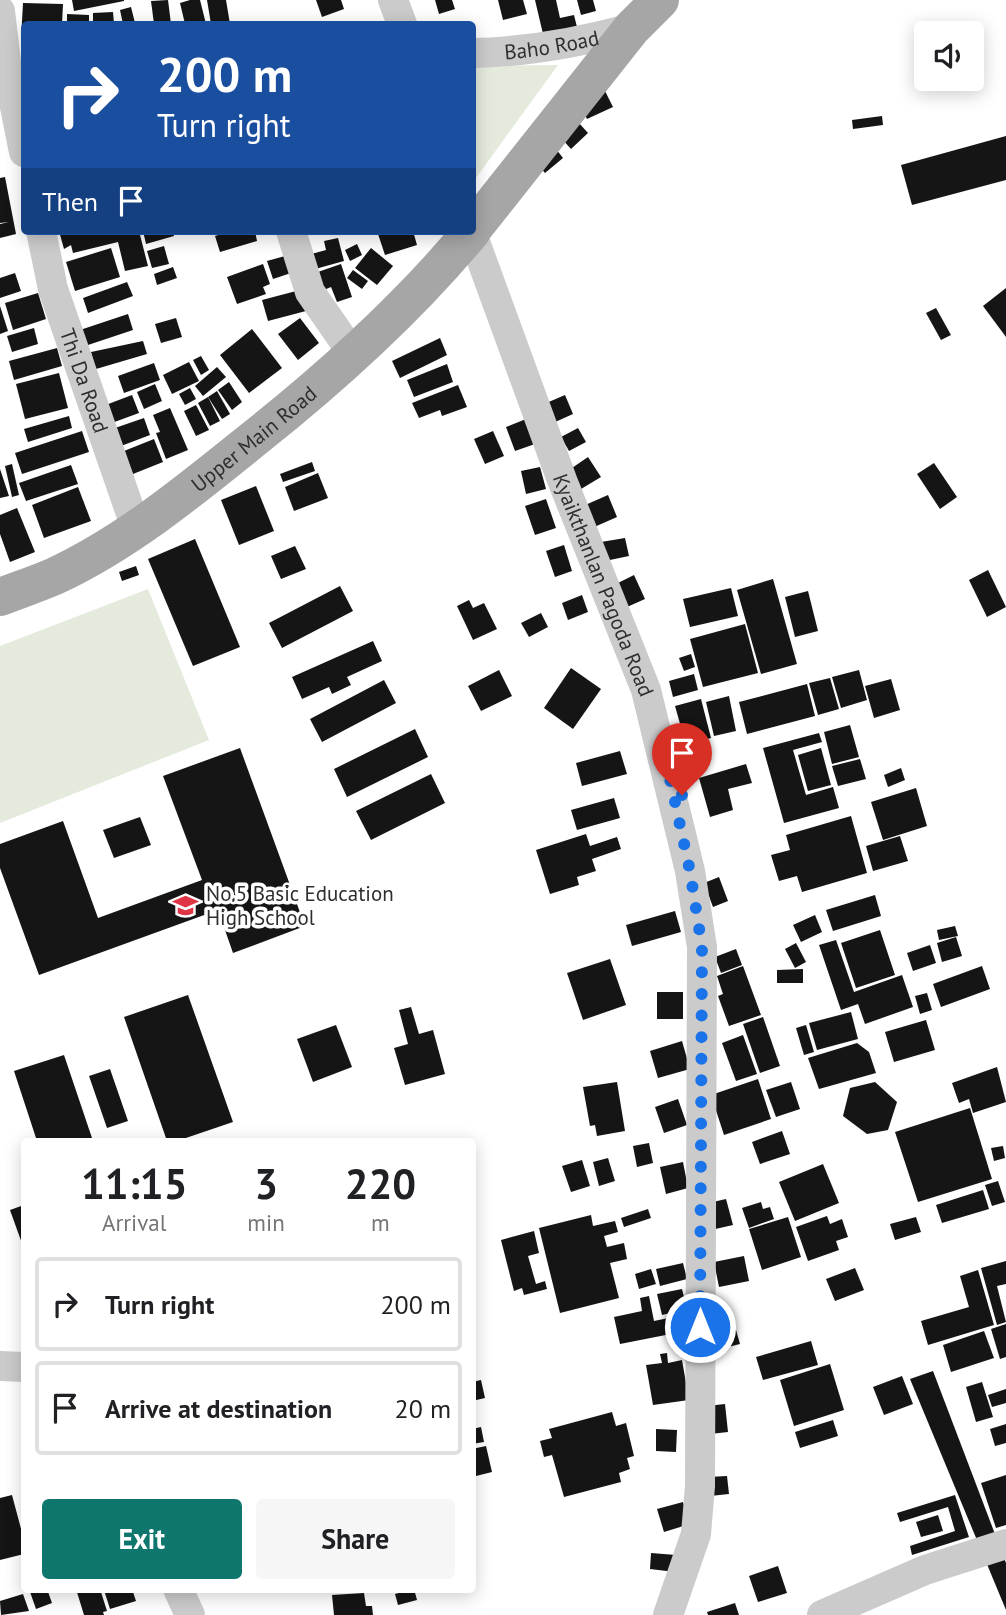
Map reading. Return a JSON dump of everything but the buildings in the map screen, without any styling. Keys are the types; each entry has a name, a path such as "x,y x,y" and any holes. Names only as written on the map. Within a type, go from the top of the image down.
{"main road":[{"name":"Upper Main Road","path":"476,225 632,29 660,0"},
{"name":"Upper Main Road","path":"0,597 56,575 136,528 195,487 296,405 353,354 437,272 468,235"}],"street":[{"path":"393,0 401,21"},
{"path":"0,11 21,133"},
{"name":"Baho Road","path":"476,53 514,52 574,44 632,29"},
{"name":"Thi Da Road","path":"42,235 53,289 136,528"},
{"path":"292,235 310,292 353,354"},
{"name":"Kyaikthanlan Pagoda Road","path":"472,235 562,480 646,690 663,747 690,871 702,947 700,1486 696,1534 668,1615"},
{"path":"663,747 712,866"},
{"path":"0,1366 21,1367"},
{"path":"822,1615 925,1570 1006,1544"},
{"path":"180,1593 190,1615"}],"green space":[{"path":"558,65 476,178 476,66"},
{"path":"148,589 209,740 0,823 0,646"}],"place":[{"name":"No.5 Basic Education High School","path":"186,905"}],"route":[{"path":"682,795 663,747 680,816 702,947 700,1327"}]}
